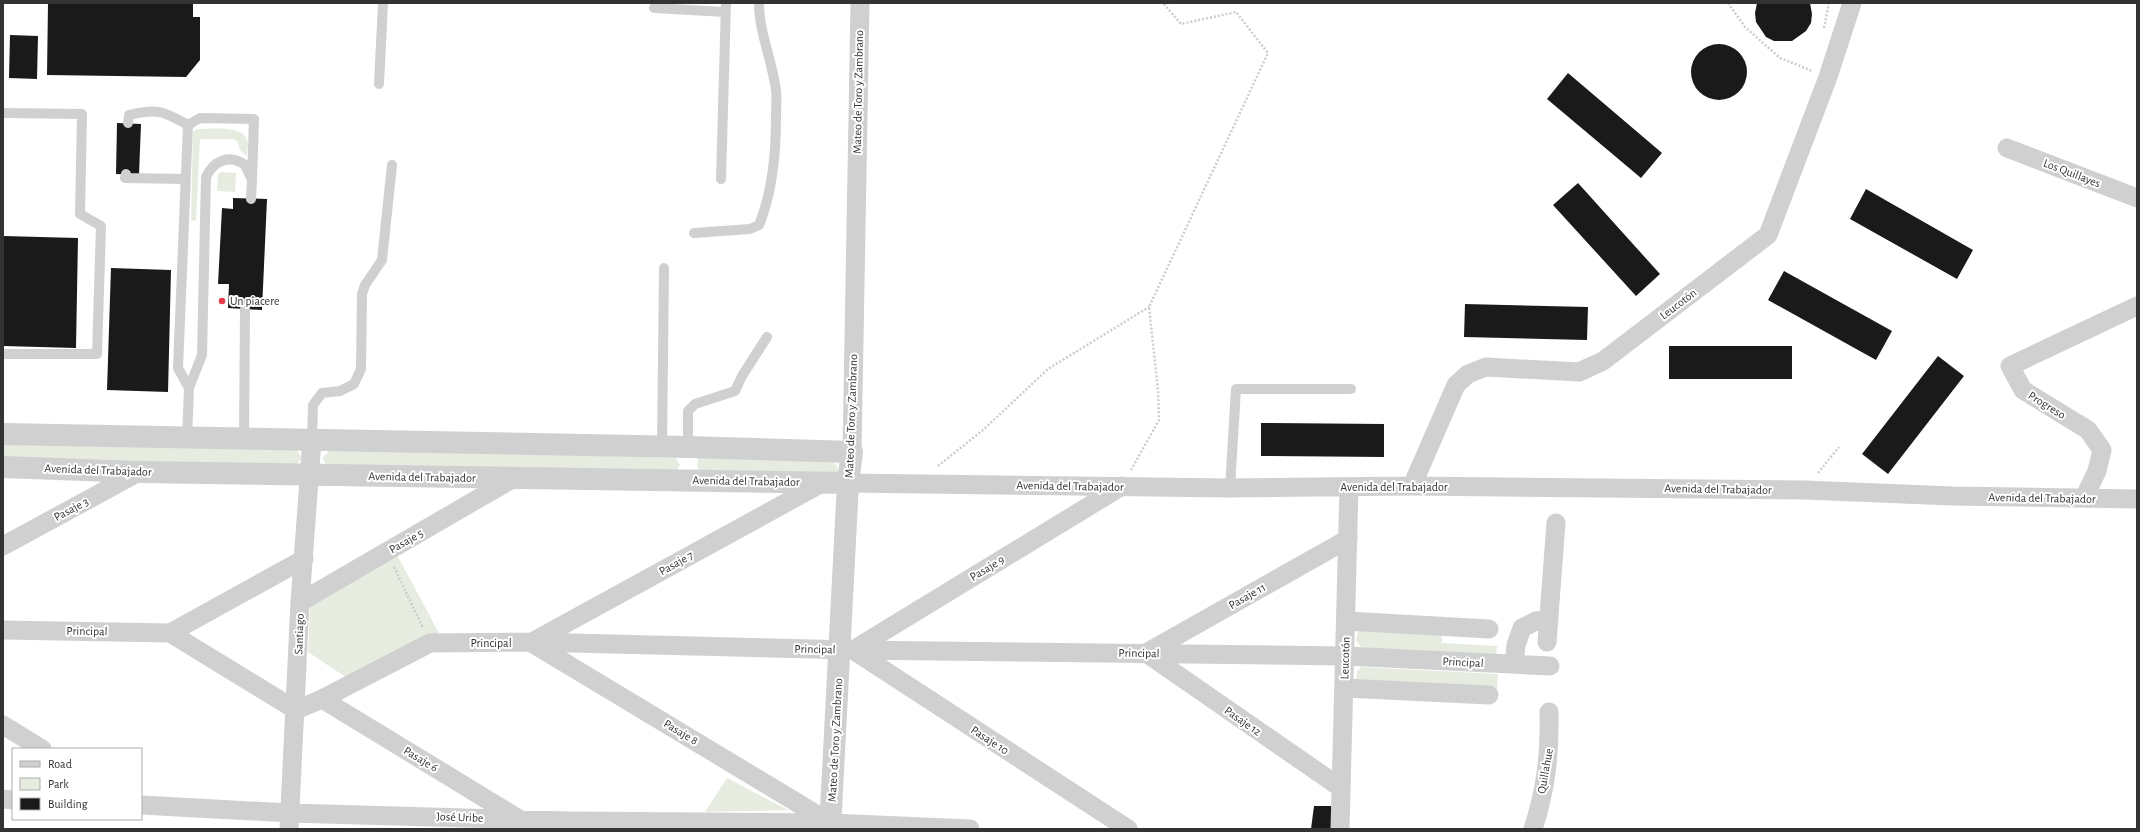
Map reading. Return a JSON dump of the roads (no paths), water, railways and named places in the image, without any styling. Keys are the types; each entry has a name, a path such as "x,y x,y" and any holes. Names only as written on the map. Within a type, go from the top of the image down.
{"street":[{"name":"Mateo de Toro y Zambrano","path":"830,826 846,650 848,483 852,452 860,3"},
{"name":"Leucotón","path":"1412,486 1456,385 1468,374 1486,367 1579,372 1603,361 1768,235 1828,77 1852,3"},
{"name":"Los Quillayes","path":"2007,148 2137,198"},
{"name":"Progreso","path":"2084,498 2097,471 2102,450 2088,430 2023,390 2010,366 2137,306"},
{"path":"3,434 688,447 852,452"},
{"name":"Santiago","path":"289,821 296,710 300,602 312,440"},
{"path":"686,480 688,447"},
{"name":"Avenida del Trabajador","path":"3,467 139,472 512,479 1230,488 1412,486 1804,490 1952,496 2137,499"},
{"name":"Pasaje 3","path":"3,546 139,472"},
{"name":"Pasaje 5","path":"300,602 512,479"},
{"name":"Pasaje 7","path":"531,642 822,483"},
{"name":"Pasaje 9","path":"846,650 1122,486"},
{"name":"Leucotón","path":"1340,829 1350,487"},
{"path":"1546,642 1556,523"},
{"name":"Pasaje 11","path":"1146,653 1348,538"},
{"name":"Principal","path":"3,630 170,633 304,559"},
{"path":"1506,664 1516,645 1522,628 1536,621 1549,620"},
{"path":"1346,621 1489,629"},
{"path":"170,633 296,710"},
{"name":"Principal","path":"296,710 322,699 430,643 531,642 846,650 1345,656 1550,666"},
{"name":"Pasaje 8","path":"531,642 830,826"},
{"name":"Pasaje 10","path":"846,650 1128,829"},
{"name":"Pasaje 12","path":"1146,653 1341,788"},
{"path":"1344,688 1489,695"},
{"name":"Pasaje 6","path":"322,699 520,820"},
{"name":"Quillahue","path":"1533,829 1546,780 1550,752 1549,712"},
{"path":"3,725 40,748"},
{"path":"3,799 3,809"},
{"name":"José Uribe","path":"142,805 289,821 402,822 520,820 569,825 830,826 970,829"}],"lane":[{"path":"379,84 383,3"},
{"path":"694,233 750,229 759,225 766,209 776,152 776,91 768,51 759,21 759,3"},
{"path":"654,8 726,8 720,179"},
{"path":"128,123 129,115 149,110 167,113 188,125"},
{"path":"3,113 82,114 80,214 101,226 97,354 3,354"},
{"path":"188,125 200,118 254,119 251,199"},
{"path":"188,125 178,368 189,388"},
{"path":"187,438 189,388 202,354 206,177 217,162 229,159 245,165 252,180"},
{"path":"312,440 313,404 322,393 340,390 354,384 361,369 362,294 365,285 382,260 392,165"},
{"path":"126,174 125,178 186,179"},
{"path":"662,447 664,268"},
{"path":"244,439 245,309"},
{"path":"688,447 688,411 695,404 735,391 742,376 767,337"},
{"path":"1230,488 1236,389 1351,390"}],"place":[{"name":"Un piacere","path":"222,301"}]}
